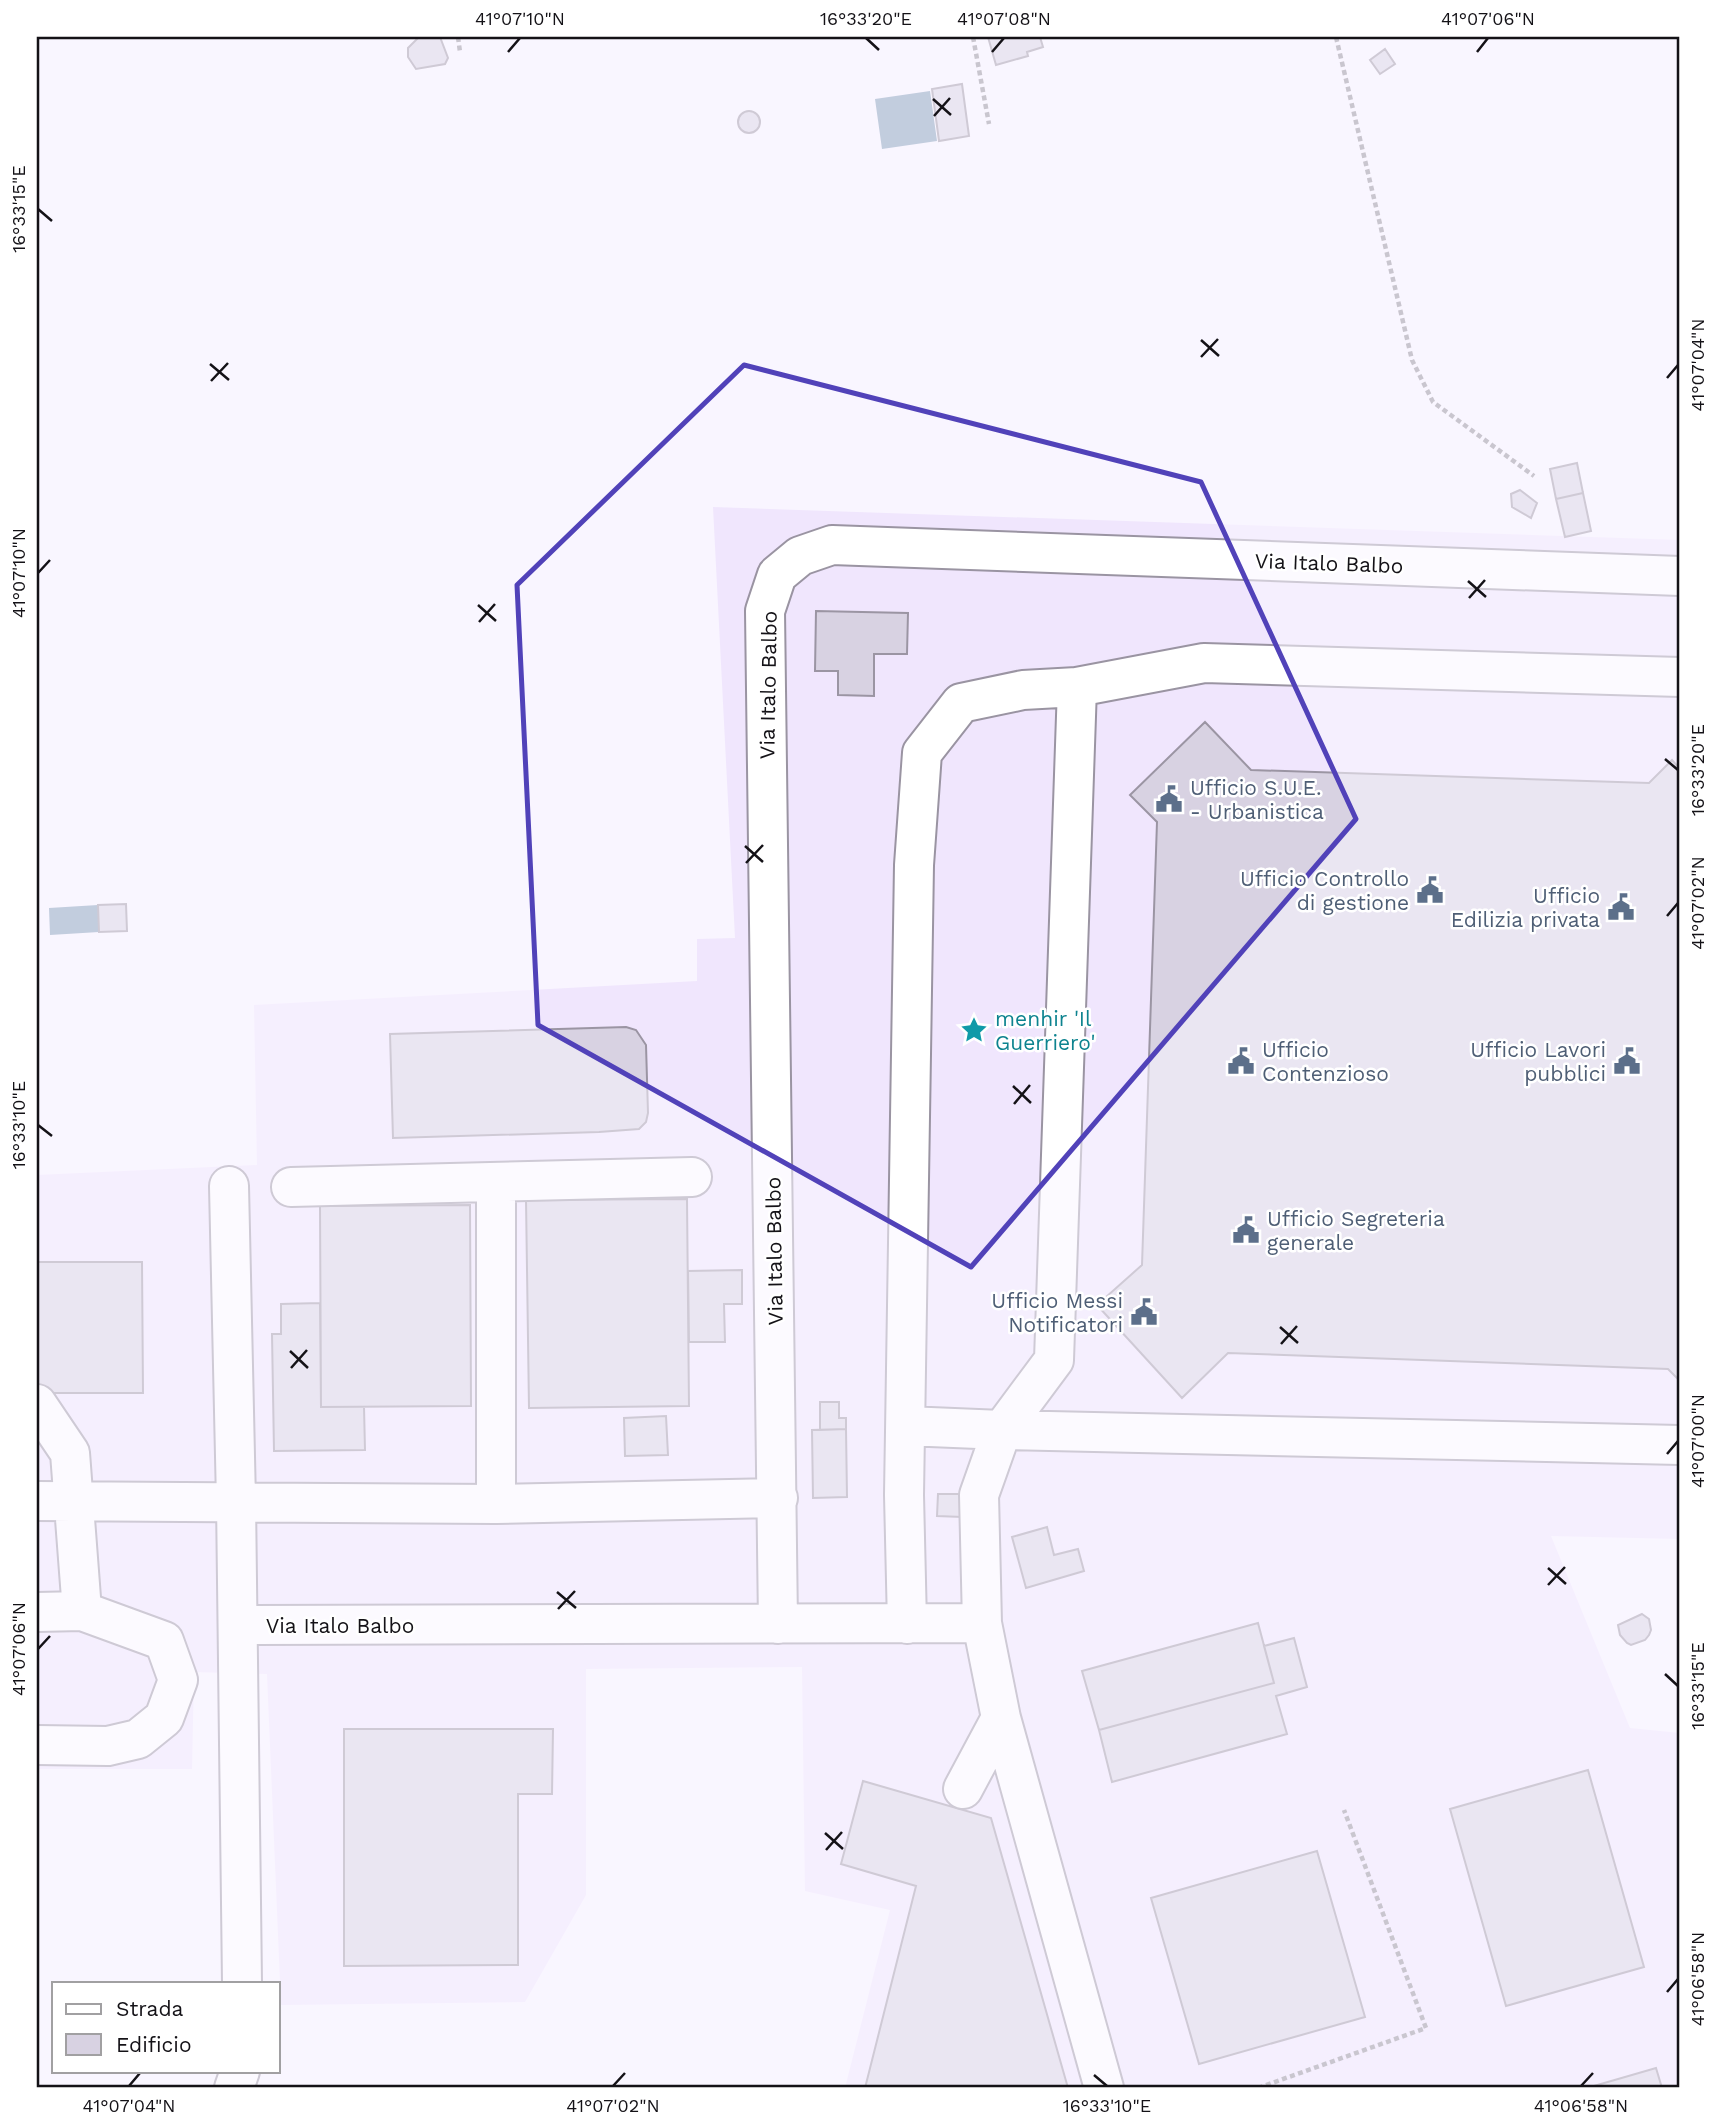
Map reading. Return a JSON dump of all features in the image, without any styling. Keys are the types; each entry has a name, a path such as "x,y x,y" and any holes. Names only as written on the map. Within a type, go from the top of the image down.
{"street":[{"name":"Via Italo Balbo","path":"778,1624 765,611 777,575 800,556 832,545 1680,576"},
{"path":"907,1625 906,1426 914,865 922,753 961,703 1023,690 1077,687 1204,663 1680,677"},
{"path":"1077,687 1054,1360 1002,1430 979,1495 982,1623 1001,1718 1104,2088"},
{"path":"291,1187 692,1177"},
{"path":"496,1182 496,1504"},
{"name":"Via Italo Balbo","path":"229,1186 242,1982"},
{"path":"37,1404 70,1453 55,1501 82,1611"},
{"path":"906,1426 1680,1445"},
{"path":"55,1501 496,1504 778,1498"},
{"path":"37,1612 82,1611 164,1641 177,1679 164,1718 138,1739 108,1746 37,1745"},
{"name":"Via Italo Balbo","path":"238,1625 982,1623"},
{"path":"963,1789 1001,1718"}],"path":[{"path":"458,37 460,52"},
{"path":"973,37 989,124"},
{"path":"1336,37 1412,360 1433,402 1534,476"},
{"path":"1258,2088 1426,2028 1344,1810"}],"highlighted area":[{"path":"744,365 1201,482 1356,819 971,1267 538,1025 517,585"}],"shaded area":[{"path":"713,507 1680,540 1680,1539 1551,1536 1630,1728 1680,1733 1680,2088 845,2088 890,1910 805,1891 802,1667 586,1669 586,1895 525,2002 281,2005 267,1674 194,1672 192,1769 37,1769 37,1175 257,1165 254,1005 697,981 697,939 735,938"}],"water":[{"path":"930,91 937,141 882,149 875,99"},
{"path":"98,905 99,932 50,935 49,908"}],"building":[{"path":"419,37 440,37 448,58 445,64 416,69 408,57 408,48"},
{"path":"988,37 1040,37 1043,47 1027,52 1028,56 996,65"},
{"path":"1385,49 1395,64 1380,74 1370,60"},
{"path":"962,84 969,136 939,141 932,89"},
{"path":"749,111 757,114 760,122 757,130 749,133 741,130 738,122 741,114"},
{"path":"1577,463 1583,493 1556,499 1550,469"},
{"path":"1520,490 1537,503 1531,518 1512,507 1511,494"},
{"path":"1583,493 1591,531 1565,537 1556,499"},
{"path":"816,611 908,613 907,654 874,654 874,696 838,695 838,671 815,671"},
{"path":"1205,722 1251,770 1649,783 1672,760 1680,769 1680,1381 1668,1369 1228,1353 1182,1398 1097,1305 1142,1265 1157,822 1130,795"},
{"path":"126,904 127,931 99,932 98,905"},
{"path":"626,1027 636,1030 646,1045 648,1113 646,1122 639,1129 393,1138 390,1034"},
{"path":"687,1199 689,1406 529,1408 526,1200"},
{"path":"470,1205 471,1406 321,1407 320,1206"},
{"path":"37,1262 142,1262 143,1393 37,1393"},
{"path":"742,1270 742,1304 724,1304 725,1342 689,1342 688,1271"},
{"path":"320,1303 321,1407 364,1407 365,1450 274,1451 272,1334 281,1334 281,1304"},
{"path":"820,1402 839,1402 839,1418 846,1418 846,1429 820,1430"},
{"path":"666,1416 668,1455 625,1456 624,1418"},
{"path":"846,1429 847,1497 813,1498 812,1430"},
{"path":"938,1494 963,1494 962,1517 937,1516"},
{"path":"1047,1527 1054,1555 1078,1549 1084,1571 1026,1588 1012,1537"},
{"path":"1642,1614 1649,1619 1651,1630 1645,1640 1631,1645 1620,1635 1618,1625"},
{"path":"1258,1623 1274,1683 1099,1730 1082,1671"},
{"path":"1294,1638 1307,1687 1276,1696 1287,1734 1112,1782 1099,1730 1274,1683 1264,1646"},
{"path":"344,1729 553,1729 552,1794 518,1794 518,1965 344,1966"},
{"path":"1588,1770 1644,1967 1506,2006 1450,1809"},
{"path":"863,1781 991,1818 1068,2088 865,2088 916,1886 841,1864"},
{"path":"1317,1851 1365,2017 1199,2064 1151,1898"},
{"path":"1656,2068 1662,2088 1587,2088"}],"place":[{"name":"Ufficio S.U.E. - Urbanistica","path":"1169,799"},
{"name":"Ufficio Controllo di gestione","path":"1430,890"},
{"name":"Ufficio Edilizia privata","path":"1621,907"},
{"name":"menhir 'Il Guerriero'","path":"974,1030"},
{"name":"Ufficio Contenzioso","path":"1241,1061"},
{"name":"Ufficio Lavori pubblici","path":"1627,1061"},
{"name":"Ufficio Segreteria generale","path":"1246,1230"},
{"name":"Ufficio Messi Notificatori","path":"1144,1312"}]}
